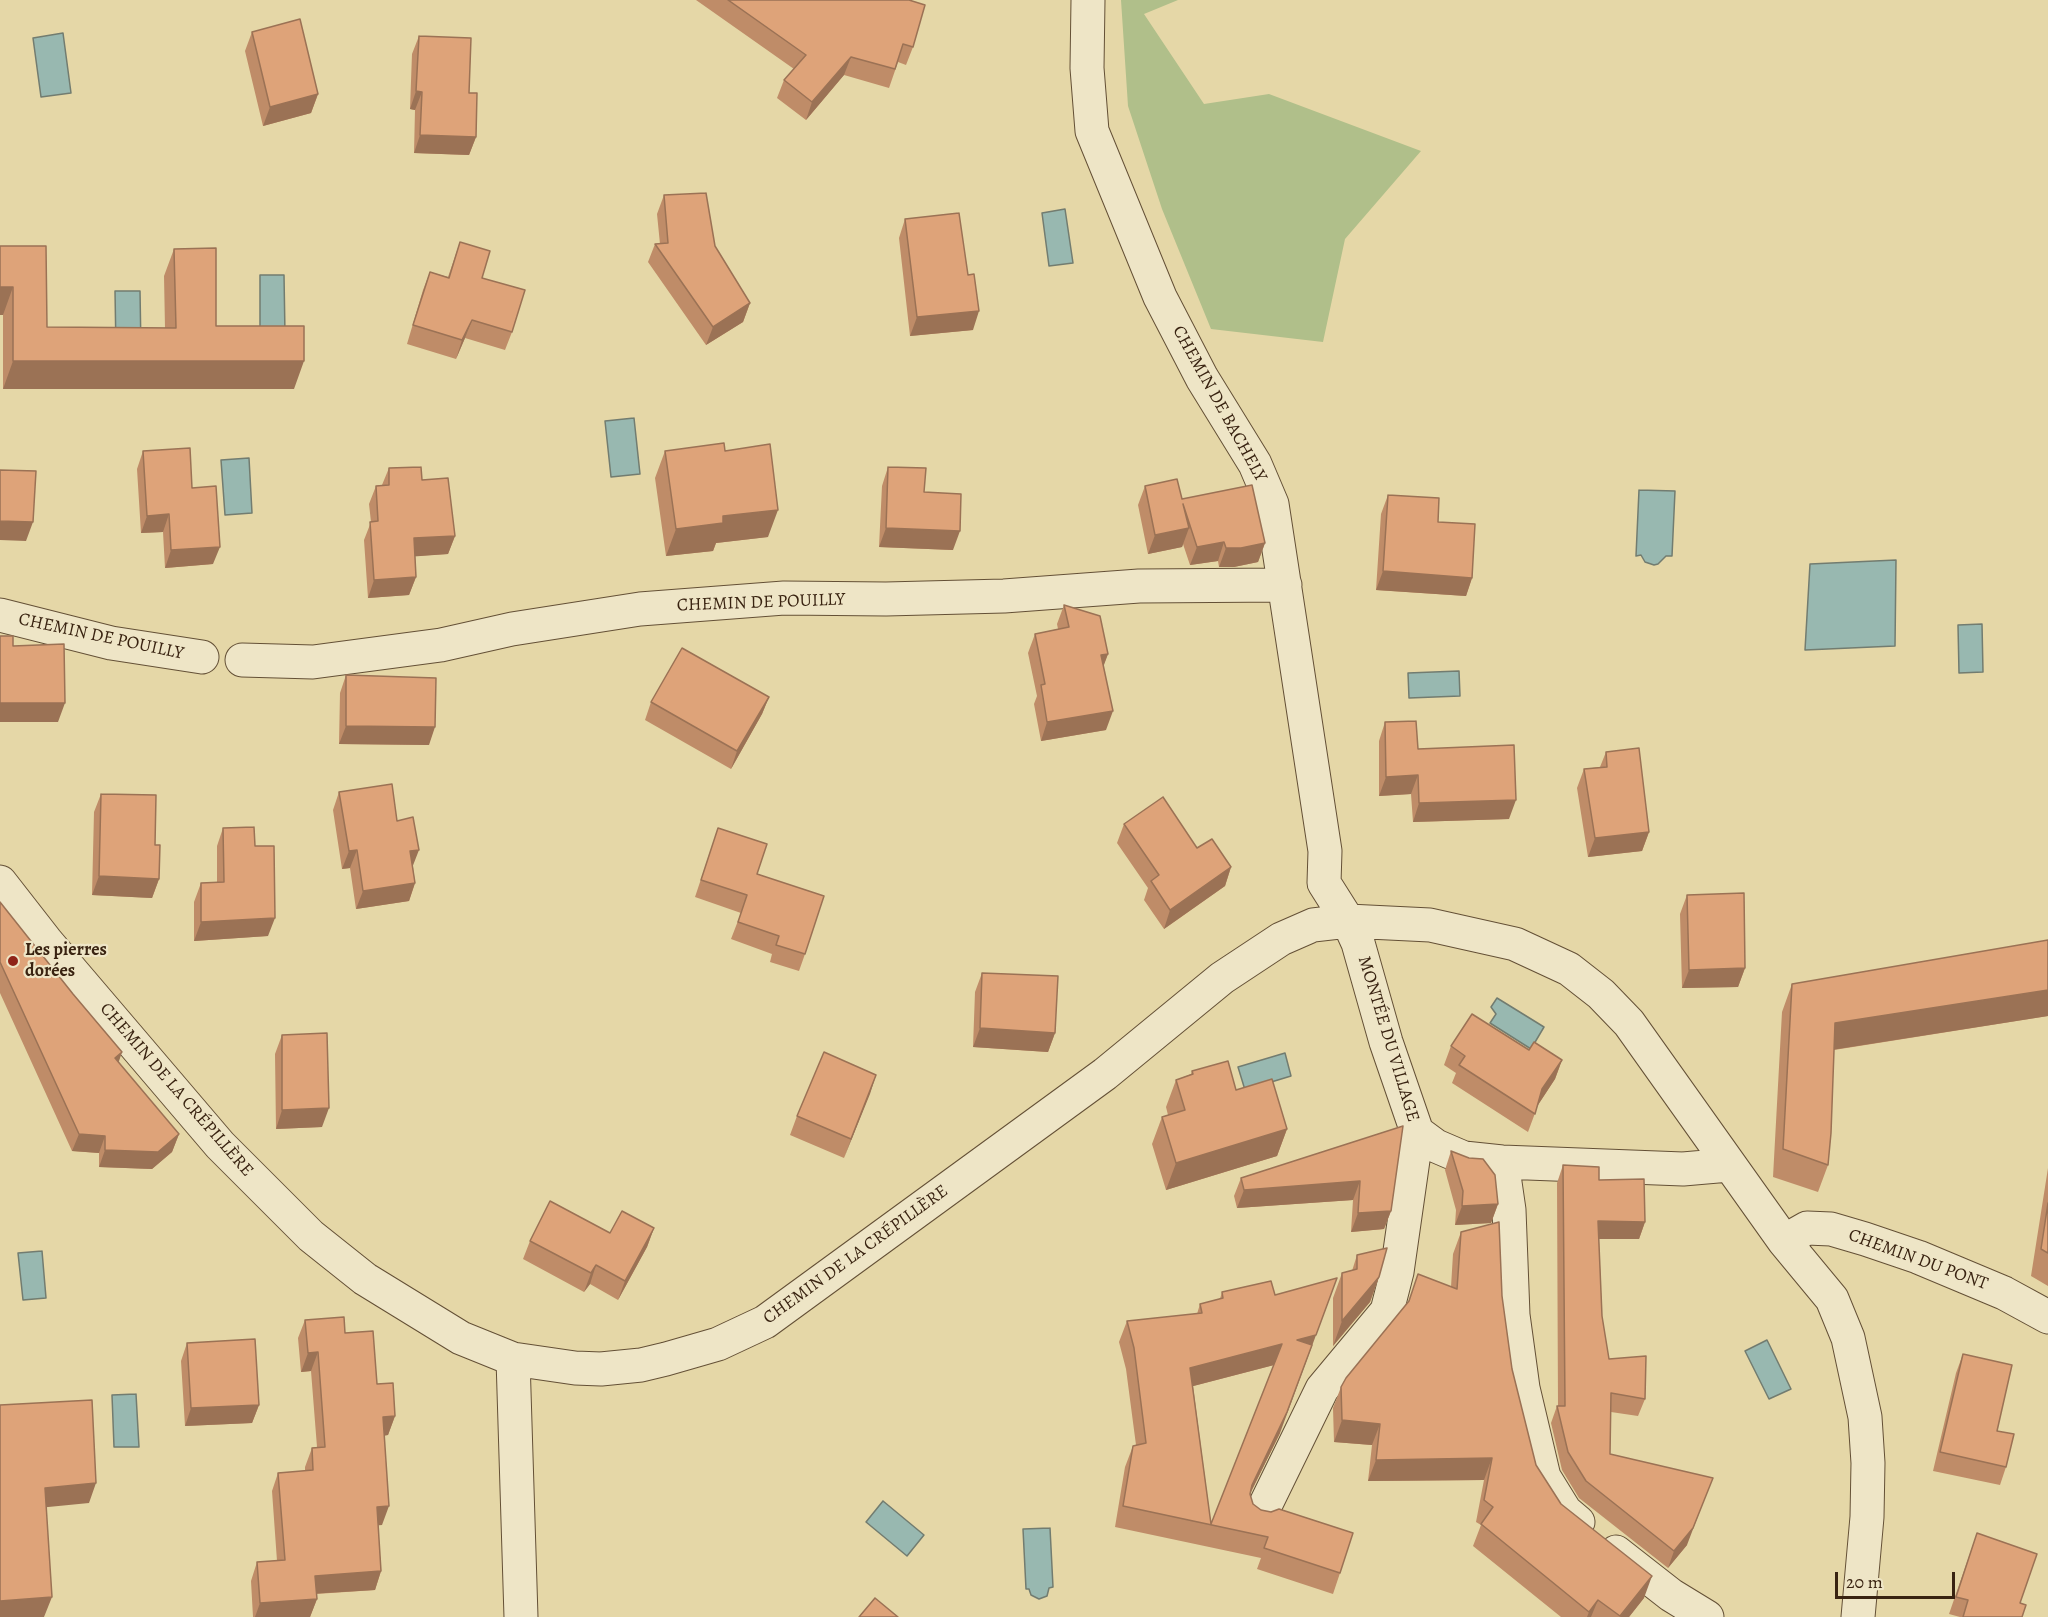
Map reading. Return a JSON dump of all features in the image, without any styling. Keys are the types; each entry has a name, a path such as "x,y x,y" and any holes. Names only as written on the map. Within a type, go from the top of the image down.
{"street":[{"name":"CHEMIN DE BACHELY","path":"1088,0 1087,68 1092,131 1160,297 1202,378 1255,464 1272,504 1325,851 1324,883 1348,921"},
{"name":"CHEMIN DE POUILLY","path":"242,660 313,662 441,645 512,629 640,609 762,600 1004,596 1139,586 1285,585"},
{"name":"CHEMIN DE POUILLY","path":"0,615 101,640 202,657"},
{"name":"CHEMIN DE LA CRÉPILLÈRE","path":"0,882 46,941 220,1145 311,1236 365,1279 462,1338 513,1359 575,1368 601,1369 641,1365 698,1351 765,1322 1105,1074 1222,978 1266,947 1313,925 1348,921 1430,926 1515,944 1569,969 1601,994 1629,1023 1784,1241 1832,1299 1848,1338 1862,1406 1868,1463 1868,1517 1858,1617"},
{"name":"MONTÉE DU VILLAGE","path":"1261,1515 1322,1389 1387,1311 1397,1272 1417,1132 1386,1042 1358,943 1348,921"},
{"path":"1417,1132 1436,1146 1464,1158 1502,1162 1683,1169 1729,1165"},
{"path":"1502,1162 1509,1210 1513,1315 1524,1388 1544,1477 1565,1511 1671,1595 1707,1617"},
{"name":"CHEMIN DU PONT","path":"1784,1241 1807,1228 1831,1229 1918,1257 2004,1293 2048,1317"},
{"path":"513,1359 521,1617"}],"green space":[{"path":"1121,0 1178,0 1144,14 1204,104 1269,94 1421,151 1345,239 1323,342 1211,329 1162,209 1128,106"}],"water":[{"path":"63,33 71,93 41,97 33,38"},
{"path":"1065,209 1073,263 1049,266 1042,213"},
{"path":"260,275 284,275 285,335 260,335"},
{"path":"115,291 140,291 141,350 116,350"},
{"path":"634,418 640,474 611,477 605,421"},
{"path":"249,458 252,513 225,515 221,460"},
{"path":"1639,490 1675,491 1672,556 1666,556 1654,565 1645,562 1641,555 1636,556"},
{"path":"1896,560 1895,646 1805,650 1810,564"},
{"path":"1982,624 1983,672 1959,673 1958,625"},
{"path":"1459,671 1460,696 1409,698 1408,673"},
{"path":"1497,998 1544,1027 1531,1049 1490,1023 1496,1014 1491,1007"},
{"path":"1285,1053 1291,1076 1245,1090 1238,1067"},
{"path":"42,1251 46,1298 23,1300 18,1253"},
{"path":"1767,1340 1791,1389 1769,1399 1745,1351"},
{"path":"136,1394 139,1447 114,1447 112,1395"},
{"path":"883,1501 924,1535 907,1556 866,1522"},
{"path":"1050,1528 1053,1587 1049,1588 1047,1596 1039,1599 1031,1595 1029,1589 1026,1589 1023,1529"}],"building":[{"path":"728,0 909,0 925,5 913,47 903,44 895,69 851,57 812,102 784,80 806,55"},
{"path":"300,19 318,94 270,107 252,32"},
{"path":"419,36 471,38 469,93 477,93 476,137 420,135 422,92 416,91"},
{"path":"706,193 715,246 750,303 713,327 655,244 668,243 664,195"},
{"path":"959,213 968,275 974,274 979,311 917,317 905,219"},
{"path":"460,242 490,251 482,278 525,290 512,332 472,320 462,340 413,325 430,272 449,278"},
{"path":"0,246 46,246 47,327 176,328 174,249 216,248 216,326 304,326 304,361 13,361 13,287 0,287"},
{"path":"724,443 725,451 770,444 778,510 723,516 723,523 676,529 665,451"},
{"path":"190,448 192,488 216,486 220,547 171,550 169,514 147,516 143,451"},
{"path":"421,467 422,480 448,478 455,536 414,538 416,577 374,580 370,522 378,521 376,486 389,485 389,468"},
{"path":"888,467 926,468 924,492 961,494 960,531 886,528"},
{"path":"0,470 36,471 33,522 0,521"},
{"path":"1177,479 1182,499 1252,485 1265,543 1241,548 1226,548 1224,542 1197,547 1183,504 1189,528 1155,535 1145,486"},
{"path":"1388,495 1439,498 1438,522 1475,524 1472,578 1383,571"},
{"path":"1064,605 1100,616 1108,654 1101,655 1113,711 1047,722 1041,685 1045,684 1035,634 1069,627"},
{"path":"0,636 13,636 13,646 64,644 65,703 0,703"},
{"path":"682,648 769,697 737,751 651,702"},
{"path":"346,675 436,678 435,727 346,726"},
{"path":"1416,721 1418,749 1514,745 1516,800 1419,803 1418,775 1386,777 1385,722"},
{"path":"1639,748 1649,832 1595,838 1584,769 1607,767 1606,752"},
{"path":"392,784 397,821 413,817 419,850 410,851 415,883 363,891 357,850 349,851 339,792"},
{"path":"101,794 156,795 155,845 160,845 159,879 99,876"},
{"path":"1163,797 1197,848 1212,839 1231,867 1170,910 1151,881 1159,875 1124,824"},
{"path":"254,827 255,846 274,846 275,918 201,922 201,883 224,882 223,828"},
{"path":"718,828 767,844 757,874 824,896 805,954 776,945 779,936 738,922 747,895 701,880"},
{"path":"1744,893 1745,968 1689,970 1687,895"},
{"path":"0,902 122,1052 115,1058 179,1134 158,1152 105,1150 105,1136 79,1134 0,962"},
{"path":"2048,940 2048,990 1835,1023 1828,1165 1783,1149 1792,984"},
{"path":"982,973 1058,976 1055,1033 980,1028"},
{"path":"1472,1014 1529,1050 1534,1042 1562,1060 1542,1089 1535,1114 1459,1065 1465,1056 1451,1046"},
{"path":"327,1033 329,1108 282,1110 282,1035"},
{"path":"824,1052 876,1075 851,1139 797,1116"},
{"path":"1228,1061 1236,1090 1272,1079 1287,1129 1176,1163 1162,1117 1185,1110 1176,1080 1193,1074 1192,1071"},
{"path":"1403,1126 1391,1211 1358,1213 1360,1181 1244,1190 1241,1178"},
{"path":"1451,1151 1469,1158 1483,1159 1495,1175 1498,1204 1462,1206 1463,1191"},
{"path":"1563,1165 1599,1167 1599,1180 1644,1179 1645,1222 1598,1221 1602,1316 1609,1359 1646,1356 1645,1399 1611,1393 1610,1454 1713,1478 1693,1528 1674,1551 1586,1481 1568,1452 1557,1406 1565,1406"},
{"path":"550,1201 610,1233 622,1211 654,1228 625,1281 596,1265 591,1273 530,1241"},
{"path":"2048,1203 2048,1253 2041,1249"},
{"path":"1499,1222 1502,1296 1512,1369 1536,1465 1561,1504 1652,1576 1620,1616 1598,1600 1589,1612 1481,1524 1493,1507 1484,1500 1492,1458 1376,1460 1380,1424 1342,1420 1341,1387 1409,1301 1418,1274 1457,1289 1461,1232"},
{"path":"1387,1248 1379,1277 1342,1321 1342,1273 1357,1269 1357,1255"},
{"path":"1337,1278 1316,1335 1297,1340 1312,1345 1287,1412 1252,1485 1250,1494 1253,1504 1261,1510 1271,1512 1279,1509 1353,1533 1340,1573 1264,1548 1268,1537 1123,1506 1133,1446 1146,1443 1134,1348 1127,1321 1202,1313 1200,1304 1223,1298 1222,1292 1271,1281 1275,1295","holes":["1282,1344 1211,1524 1190,1368"]},
{"path":"344,1317 345,1333 373,1331 377,1384 393,1383 395,1416 383,1417 389,1506 377,1507 381,1571 315,1576 317,1599 260,1603 257,1562 285,1560 278,1473 313,1470 312,1448 325,1447 318,1352 308,1353 305,1320"},
{"path":"255,1339 259,1405 191,1408 187,1343"},
{"path":"1963,1354 2012,1365 1997,1431 2014,1434 2006,1467 1940,1452"},
{"path":"92,1400 96,1483 45,1488 52,1597 0,1601 0,1405"},
{"path":"1977,1533 2037,1554 2020,1603 2026,1605 2022,1617 1963,1617 1968,1600 1956,1597"},
{"path":"875,1598 898,1617 859,1617"}],"place":[{"name":"Les pierres dorées","path":"13,961"}]}
